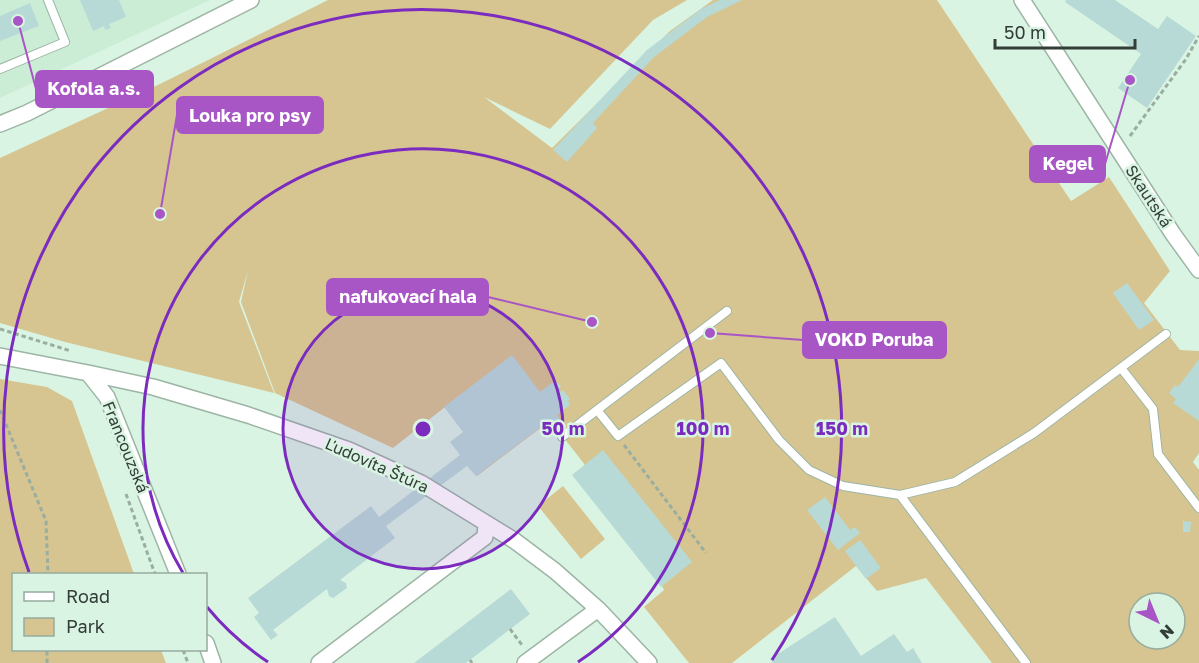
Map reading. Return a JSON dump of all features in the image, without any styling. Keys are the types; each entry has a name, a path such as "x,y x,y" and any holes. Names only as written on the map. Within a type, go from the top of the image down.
{"street":[{"path":"0,124 251,0"},
{"name":"Skautská","path":"1022,0 1166,224 1199,270"},
{"path":"0,356 88,373"},
{"name":"Ľudovíta Štúra","path":"88,373 164,390 248,415 349,450 421,483 515,541 555,571 598,609 649,663"},
{"name":"Francouzská","path":"88,373 107,398 178,573"},
{"path":"319,663 485,537 486,524"},
{"path":"525,663 598,609"},
{"path":"207,647 213,663"}],"lane":[{"path":"0,69 65,42 48,0"},
{"path":"562,437 726,311"},
{"path":"597,410 618,436 722,363 779,440 809,470 843,486 900,495 955,482 1034,433 1166,334"},
{"path":"1121,368 1153,409 1158,454 1199,508"},
{"path":"900,495 1026,663"}],"path":[{"path":"1129,138 1186,59 1199,36"},
{"path":"0,410 46,521 48,573"},
{"path":"618,436 706,553"},
{"path":"124,490 155,573"}],"shaded area":[{"path":"0,0 210,0 0,98"}],"green space":[{"path":"328,0 687,0 653,20 550,129 484,97 552,148 670,31 713,0 937,0 1071,201 1109,177 1170,271 1144,303 1180,350 1199,351 1199,453 1193,462 1199,470 1199,663 992,663 926,578 877,591 856,566 732,663 689,663 644,607 664,590 662,586 574,474 585,465 557,429 550,434 543,426 477,476 451,442 464,432 445,407 393,448 275,393 241,302 248,270 239,302 274,393 65,342 0,323 0,158 160,84"},
{"path":"0,379 47,387 72,401 134,573 12,573 12,651 161,651 166,663 0,663"},
{"path":"563,486 605,539 581,559 538,506"}],"building":[{"path":"80,0 119,0 126,17 109,24 111,28 105,30 104,26 93,31"},
{"path":"720,0 742,0 707,17 654,57 593,123 597,128 567,162 553,150 647,50 701,9"},
{"path":"1066,0 1115,0 1158,29 1167,16 1196,36 1147,108 1118,88 1141,54 1065,2"},
{"path":"30,3 39,26 0,41 0,16"},
{"path":"1127,283 1154,320 1139,330 1113,293"},
{"path":"512,355 540,392 553,382 554,384 557,382 561,387 558,389 561,392 563,390 570,399 568,401 570,405 557,415 563,423 549,434 542,426 476,476 467,466 386,526 395,538 340,580 346,583 347,588 333,598 329,596 327,589 273,630 278,635 271,640 254,617 259,613 248,598 371,506 379,517 460,455 450,442 463,432 444,407"},
{"path":"1199,359 1199,421 1173,403 1176,399 1169,393 1175,385 1178,387"},
{"path":"603,450 692,562 661,587 572,475"},
{"path":"825,497 850,530 855,527 860,533 838,550 807,510"},
{"path":"1183,521 1191,522 1190,532 1183,532"},
{"path":"860,540 881,568 866,579 845,551"},
{"path":"511,589 530,614 470,660 466,663 414,663"},
{"path":"835,617 861,656 894,634 907,652 913,648 922,663 773,663 770,659"}],"place":[{"name":"Kofola a.s.","path":"18,21"},
{"name":"Kegel","path":"1130,80"},
{"name":"Louka pro psy","path":"160,214"},
{"name":"nafukovací hala","path":"592,322"},
{"name":"VOKD Poruba","path":"710,333"}]}
